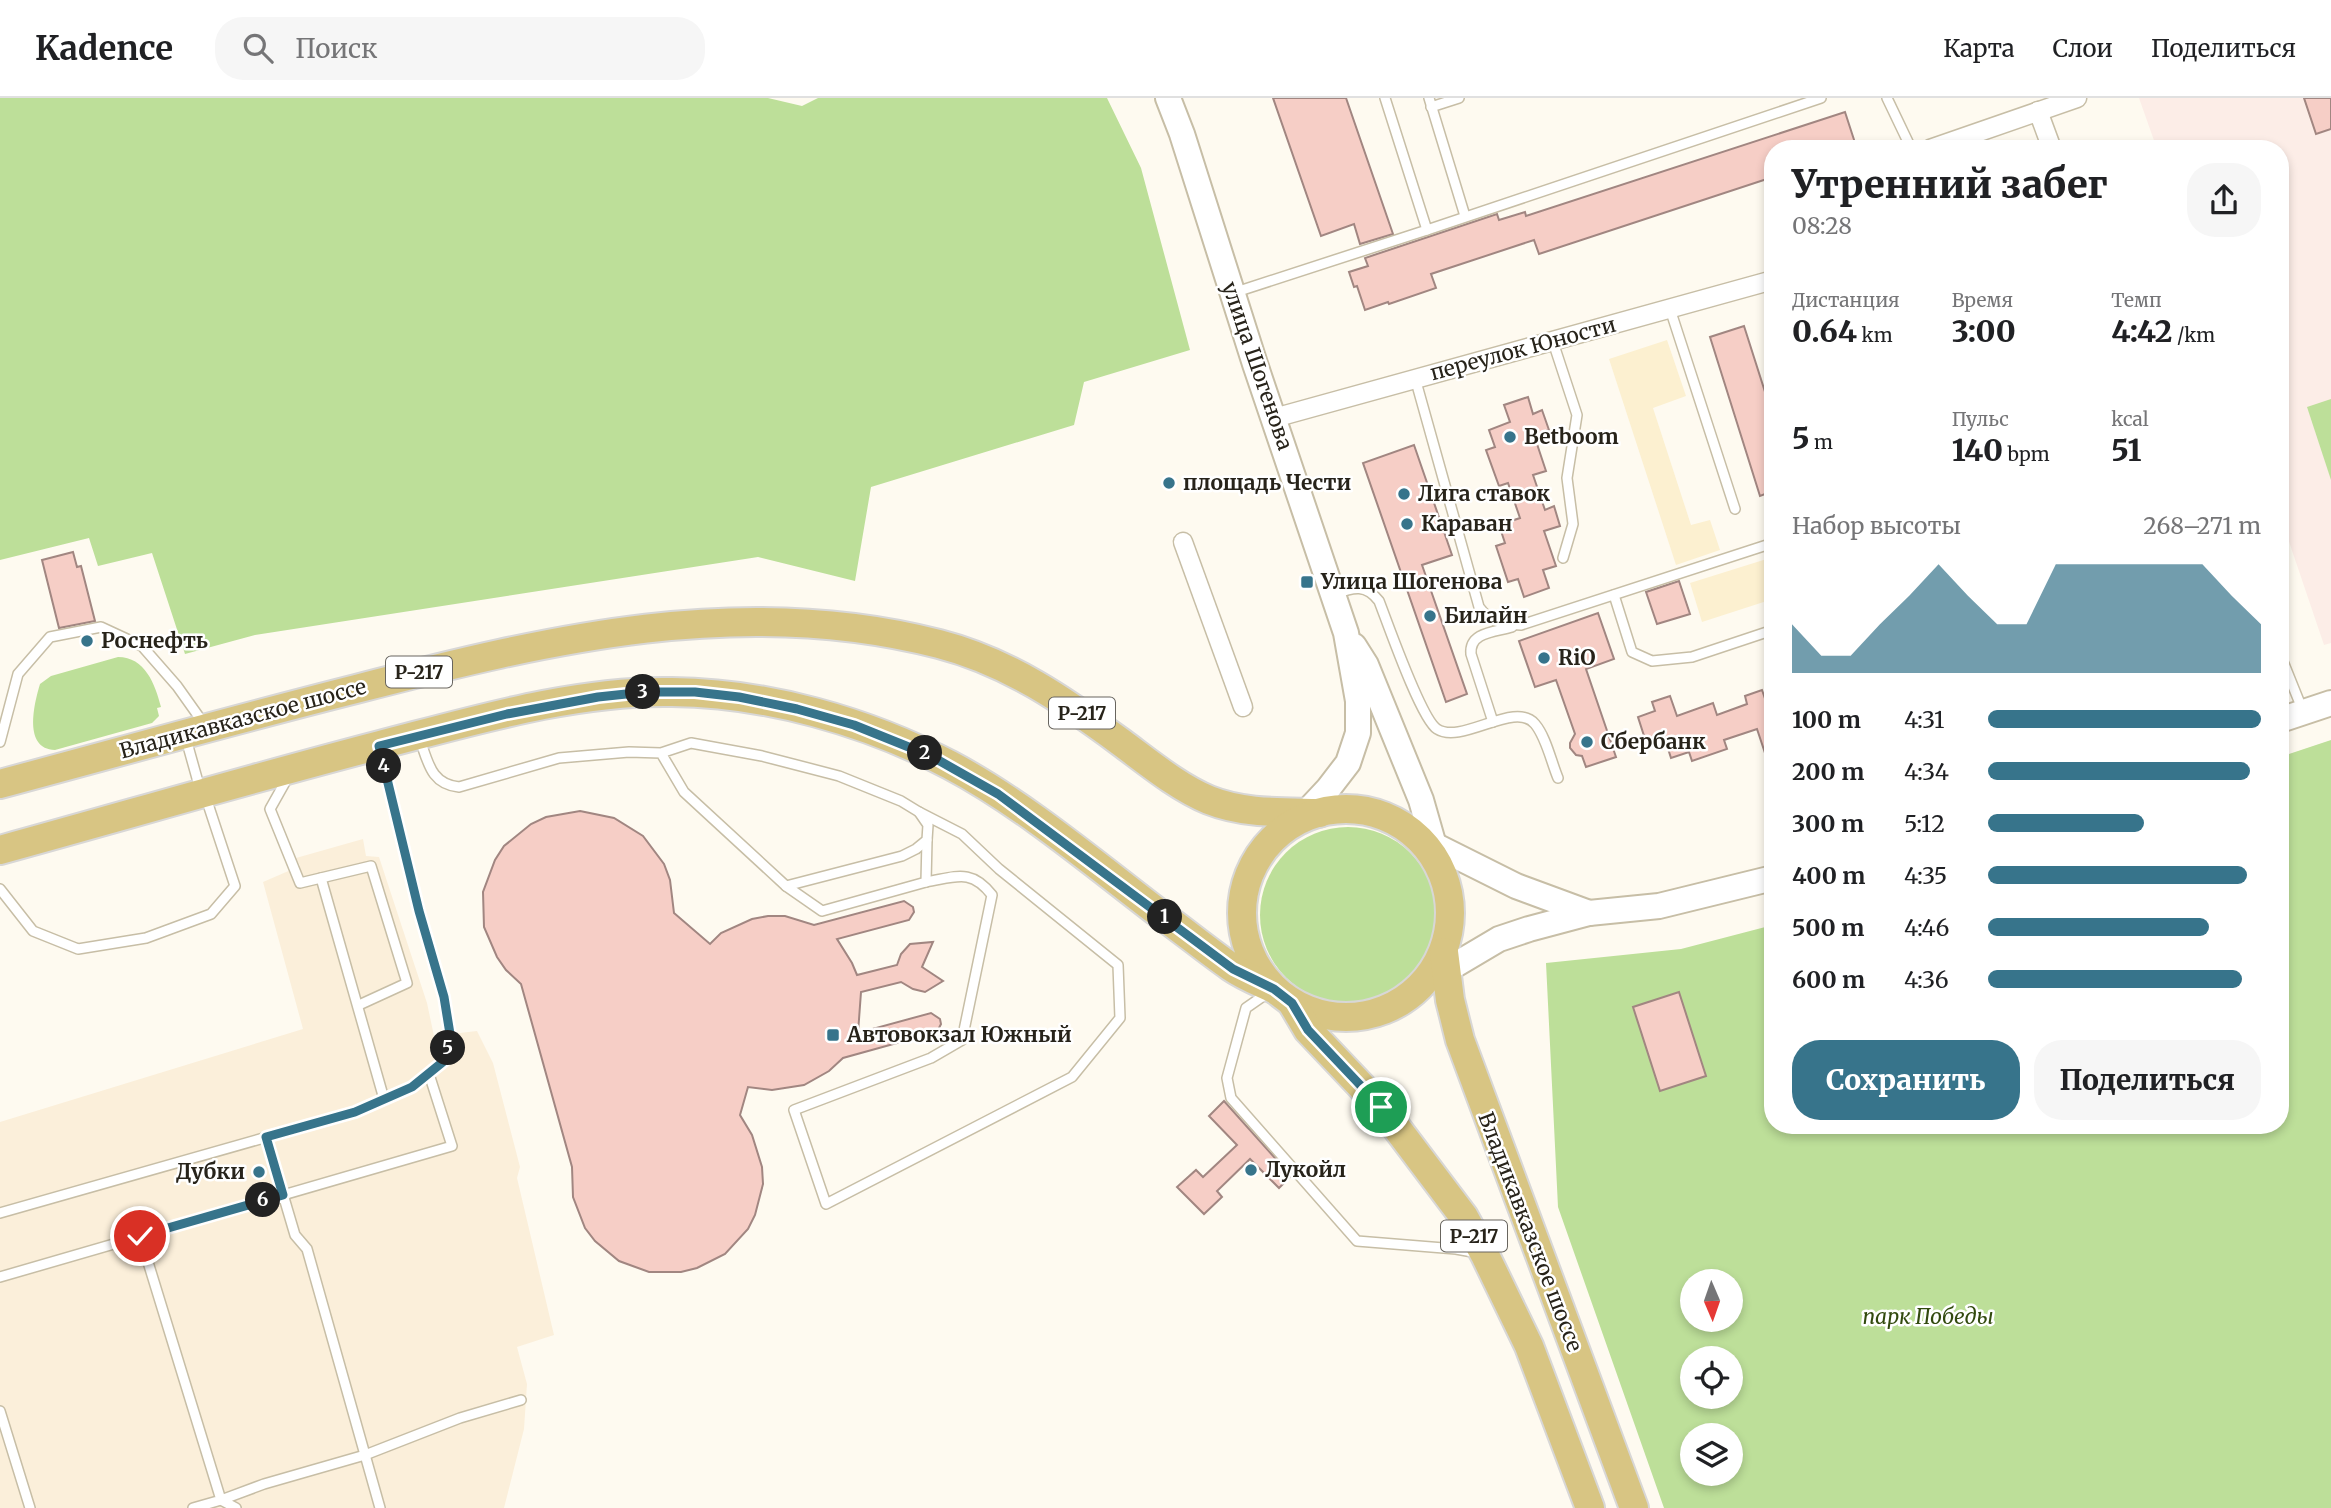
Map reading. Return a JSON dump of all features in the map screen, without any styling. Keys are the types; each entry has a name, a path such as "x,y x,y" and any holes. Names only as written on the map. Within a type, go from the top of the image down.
{"main road":[{"name":"Владикавказское шоссе","path":"0,784 472,659 588,636 706,622 776,621 847,626 938,644 1004,667 1063,700 1154,766 1208,799 1244,810 1308,815"},
{"path":"0,850 418,735 553,705 645,692 695,692 739,697 797,709 843,722 931,756 998,794 1233,969 1325,1015 1361,1017 1384,1011 1405,1000 1437,969"},
{"name":"Р-217","path":"1283,996 1256,967 1245,940 1242,912 1246,884 1257,858 1276,836 1308,815 1340,809 1372,813 1402,825 1431,851 1450,902 1450,927 1437,969"},
{"name":"Владикавказское шоссе","path":"1437,969 1450,1000 1460,1041 1634,1508"},
{"name":"Владикавказское шоссе","path":"1283,996 1308,1030 1337,1058 1400,1131 1464,1217 1534,1358 1590,1508"}],"street":[{"name":"улица Шогенова","path":"1168,98 1346,633"},
{"path":"1951,140 2036,104 2077,98"},
{"path":"2036,104 2049,140"},
{"name":"переулок Юности","path":"1274,418 1764,283"},
{"path":"1188,540 1247,705"},
{"path":"1308,815 1348,763 1358,733 1358,701 1346,633"},
{"path":"1346,633 1366,665 1420,800 1431,851 1590,913"},
{"path":"2292,717 2331,704"},
{"path":"1437,969 1499,939 1590,913 1659,906 1764,880"}],"lane":[{"path":"1385,98 1427,230"},
{"path":"1459,98 1430,102 1465,216"},
{"path":"1232,293 1821,98"},
{"path":"1887,98 1907,140"},
{"path":"1670,309 1735,509"},
{"path":"1553,342 1577,415 1567,478 1573,524 1563,558"},
{"path":"1415,378 1479,607 1487,618 1505,624 1521,625"},
{"path":"1493,722 1471,654 1471,644 1476,637 1521,625 1764,546"},
{"path":"1334,594 1356,586 1375,595 1422,706 1436,728 1456,732 1521,716 1532,721 1558,778"},
{"path":"1614,595 1632,652 1652,661 1692,657 1764,633"},
{"path":"0,742 18,674 50,637 102,627 142,646 177,686 196,731 203,794 235,887 211,914 146,938 78,949 33,931 0,889"},
{"path":"418,735 434,778 449,786 459,787 559,758 629,752 661,753 691,743 762,756 839,776 901,801 962,834 999,869 1118,965 1120,1018 1072,1077 826,1204 794,1110 931,1058 962,1040 992,895 982,883 965,876 926,882 822,911 786,886 684,792 661,753"},
{"path":"0,1213 355,1112 412,1087 444,1061 451,1040 444,997 419,911 379,746"},
{"path":"292,769 270,810 300,883 371,866 407,983 359,1005"},
{"path":"919,812 928,825 926,882"},
{"path":"786,886 902,856 927,840"},
{"path":"321,878 384,1099"},
{"path":"1283,996 1246,1008 1227,1078 1231,1098 1357,1241 1456,1249 1485,1255"},
{"path":"0,1277 452,1146 429,1074"},
{"path":"266,1137 295,1235 307,1249 380,1508"},
{"path":"140,1236 222,1500 236,1508"},
{"path":"193,1508 365,1455 460,1418 521,1400"},
{"path":"0,1411 30,1508"}],"shaded area":[{"path":"2139,98 2331,98 2331,643 2324,645 2289,542 2289,140 2154,140"},
{"path":"1667,340 1686,396 1653,408 1691,525 1710,520 1720,550 1676,565 1609,359"},
{"path":"1764,560 1764,602 1702,622 1690,583"},
{"name":"Дубки","path":"363,839 366,856 379,857 427,1003 434,1036 477,1031 493,1063 520,1167 517,1178 554,1335 517,1347 527,1384 524,1429 504,1508 0,1508 0,1122 303,1029 263,882 300,866 296,858"}],"green space":[{"path":"0,98 768,98 802,106 818,98 1107,98 1141,168 1190,350 1084,382 1074,425 871,487 855,581 758,557 255,635 185,654 152,553 98,566 89,538 0,560"},
{"path":"2331,399 2331,480 2307,407"},
{"path":"118,657 135,662 147,673 156,689 161,707 157,708 159,716 152,723 55,750 45,748 38,742 33,724 40,684 51,676"},
{"name":"парк Победы","path":"2331,740 2331,1508 1664,1508 1558,1207 1546,963 1681,949 1764,927 1764,1134 2289,1134 2289,754"},
{"path":"1348,827 1382,834 1410,853 1429,881 1436,915 1429,949 1410,977 1382,996 1348,1003 1314,996 1286,977 1267,949 1260,915 1267,881 1286,853 1314,834"}],"building":[{"path":"1273,98 1346,98 1393,234 1360,244 1354,224 1321,236"},
{"path":"2304,98 2331,98 2331,129 2316,134"},
{"path":"1845,112 1854,140 1764,140 1764,180 1539,254 1534,240 1431,274 1436,288 1365,310 1349,272 1368,266 1365,258 1497,214 1499,220 1525,212 1526,216"},
{"path":"1744,326 1764,389 1764,494 1760,496 1710,337"},
{"path":"1528,397 1533,414 1542,410 1549,430 1534,435 1546,471 1533,475 1545,510 1554,506 1560,526 1544,531 1556,566 1543,570 1549,588 1524,597 1518,579 1508,582 1496,546 1505,543 1499,525 1520,518 1508,483 1499,486 1486,450 1495,447 1489,430 1510,422 1504,405"},
{"path":"1414,445 1452,555 1422,565 1467,694 1446,702 1363,463"},
{"path":"73,552 77,567 81,566 95,621 59,628 42,560"},
{"path":"1679,581 1690,614 1657,624 1646,592"},
{"path":"1598,613 1614,659 1586,669 1616,757 1586,767 1582,756 1576,755 1570,748 1575,734 1556,680 1535,687 1519,641"},
{"path":"1762,690 1764,750 1757,729 1724,740 1727,749 1692,761 1689,752 1671,758 1664,736 1646,742 1638,717 1655,711 1652,702 1670,696 1677,716 1713,703 1717,715 1747,704 1745,696"},
{"path":"580,811 614,818 643,836 664,864 670,880 674,913 710,944 721,933 752,919 785,916 814,925 904,901 913,907 914,912 909,920 837,939 857,975 897,965 901,954 910,944 933,942 922,967 943,981 925,992 901,982 861,992 858,1033 931,1013 940,1019 937,1032 843,1058 829,1071 804,1085 772,1090 748,1087 740,1115 752,1135 762,1167 763,1184 755,1215 748,1229 725,1254 697,1268 681,1272 649,1272 619,1261 595,1241 585,1228 573,1197 572,1167 521,984 497,957 484,927 483,892 495,860 504,846 531,824 546,817"},
{"path":"1679,992 1706,1076 1660,1091 1633,1007"},
{"path":"1224,1101 1291,1176 1279,1188 1250,1159 1217,1191 1222,1197 1204,1214 1177,1187 1196,1170 1203,1177 1237,1145 1209,1116"}],"place":[{"name":"Betboom","path":"1510,437"},
{"name":"площадь Чести","path":"1169,483"},
{"name":"Лига ставок","path":"1404,494"},
{"name":"Караван","path":"1407,524"},
{"name":"Улица Шогенова","path":"1307,582"},
{"name":"Билайн","path":"1430,616"},
{"name":"Роснефть","path":"87,641"},
{"name":"RiO","path":"1544,658"},
{"name":"Сбербанк","path":"1587,742"},
{"name":"Автовокзал Южный","path":"833,1035"},
{"name":"Лукойл","path":"1251,1170"},
{"name":"Дубки","path":"259,1172"}],"route":[{"path":"140,1236 283,1195 266,1137 355,1112 412,1087 444,1061 451,1040 444,997 419,911 379,746 507,714 621,694 695,692 764,701 854,725 953,767 998,794 1233,969 1274,989 1292,1003 1308,1030 1381,1107"}]}
